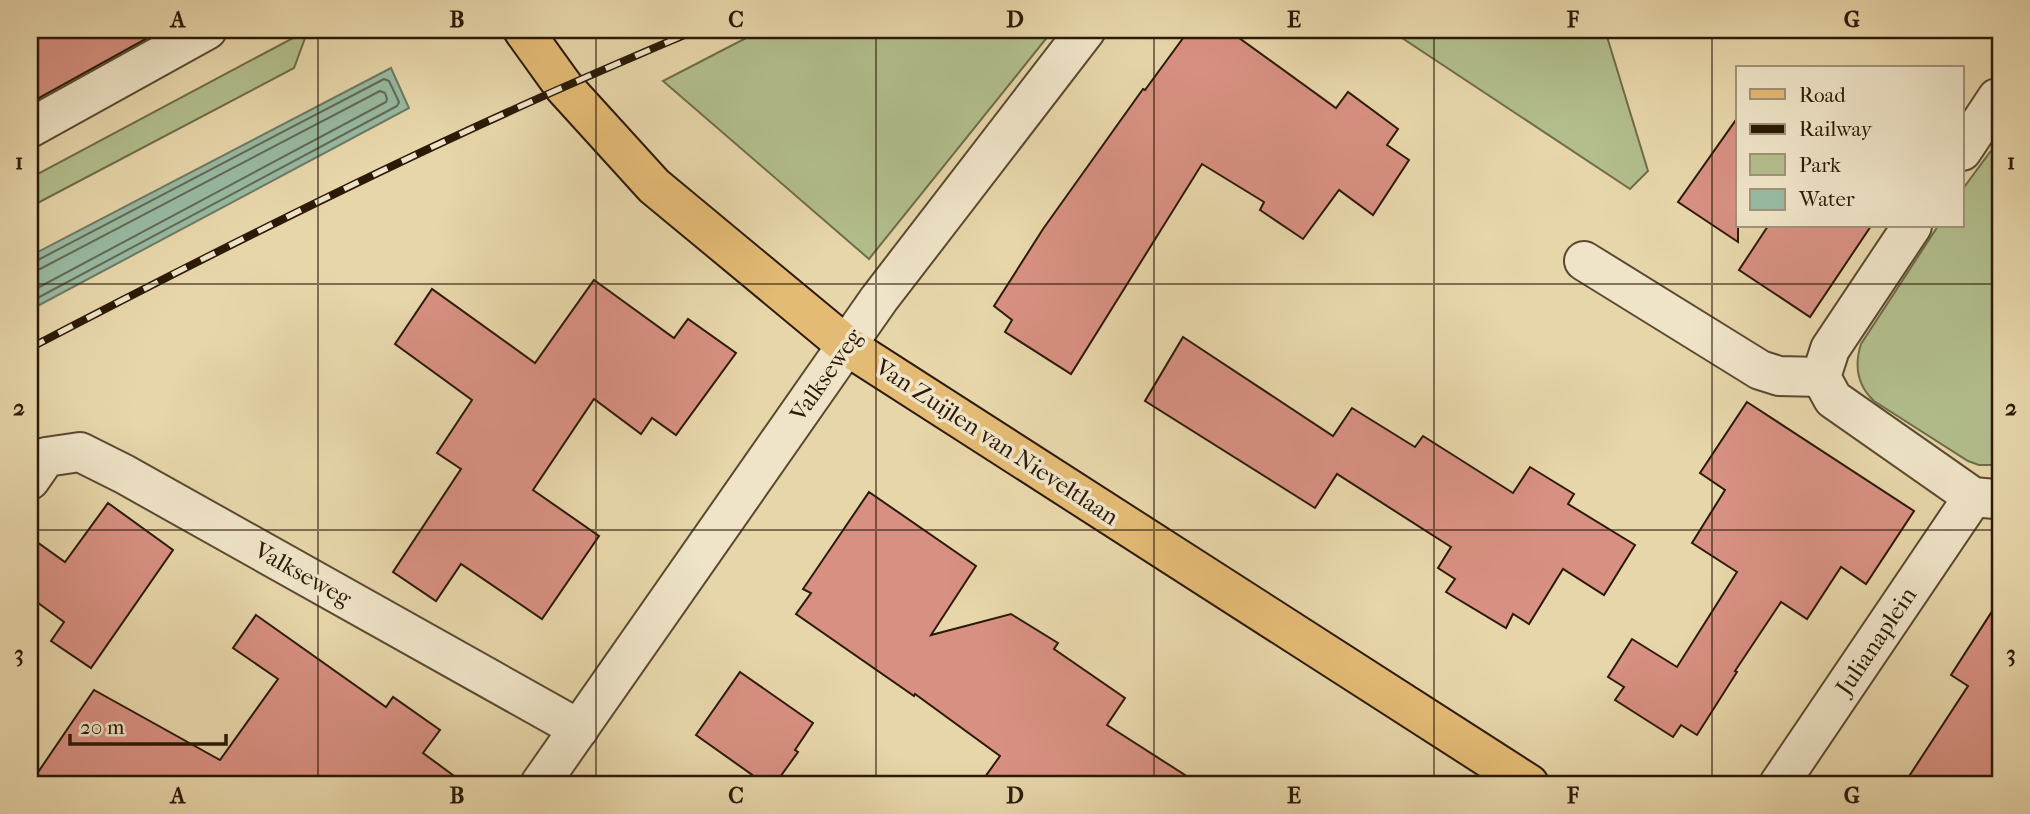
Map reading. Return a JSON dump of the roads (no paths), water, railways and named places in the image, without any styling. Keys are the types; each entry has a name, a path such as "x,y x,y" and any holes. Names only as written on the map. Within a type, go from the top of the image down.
{"main road":[{"name":"Van Zuijlen van Nieveltlaan","path":"523,30 564,88 654,186 847,346 1529,784"}],"street":[{"path":"30,128 207,30"},
{"name":"Valkseweg","path":"540,784 879,299 1086,30"},
{"path":"1964,148 1999,97"},
{"path":"1584,261 1760,370 1779,376 1821,377 1830,349 1911,228"},
{"name":"Julianaplein","path":"1779,784 1987,497 1833,399 1821,377"},
{"name":"Valkseweg","path":"30,480 46,457 80,452 124,474 579,730"}],"water":[{"path":"391,68 409,108 30,310 30,256"}],"railway":[{"path":"30,348 386,169 530,102 696,30"}]}
